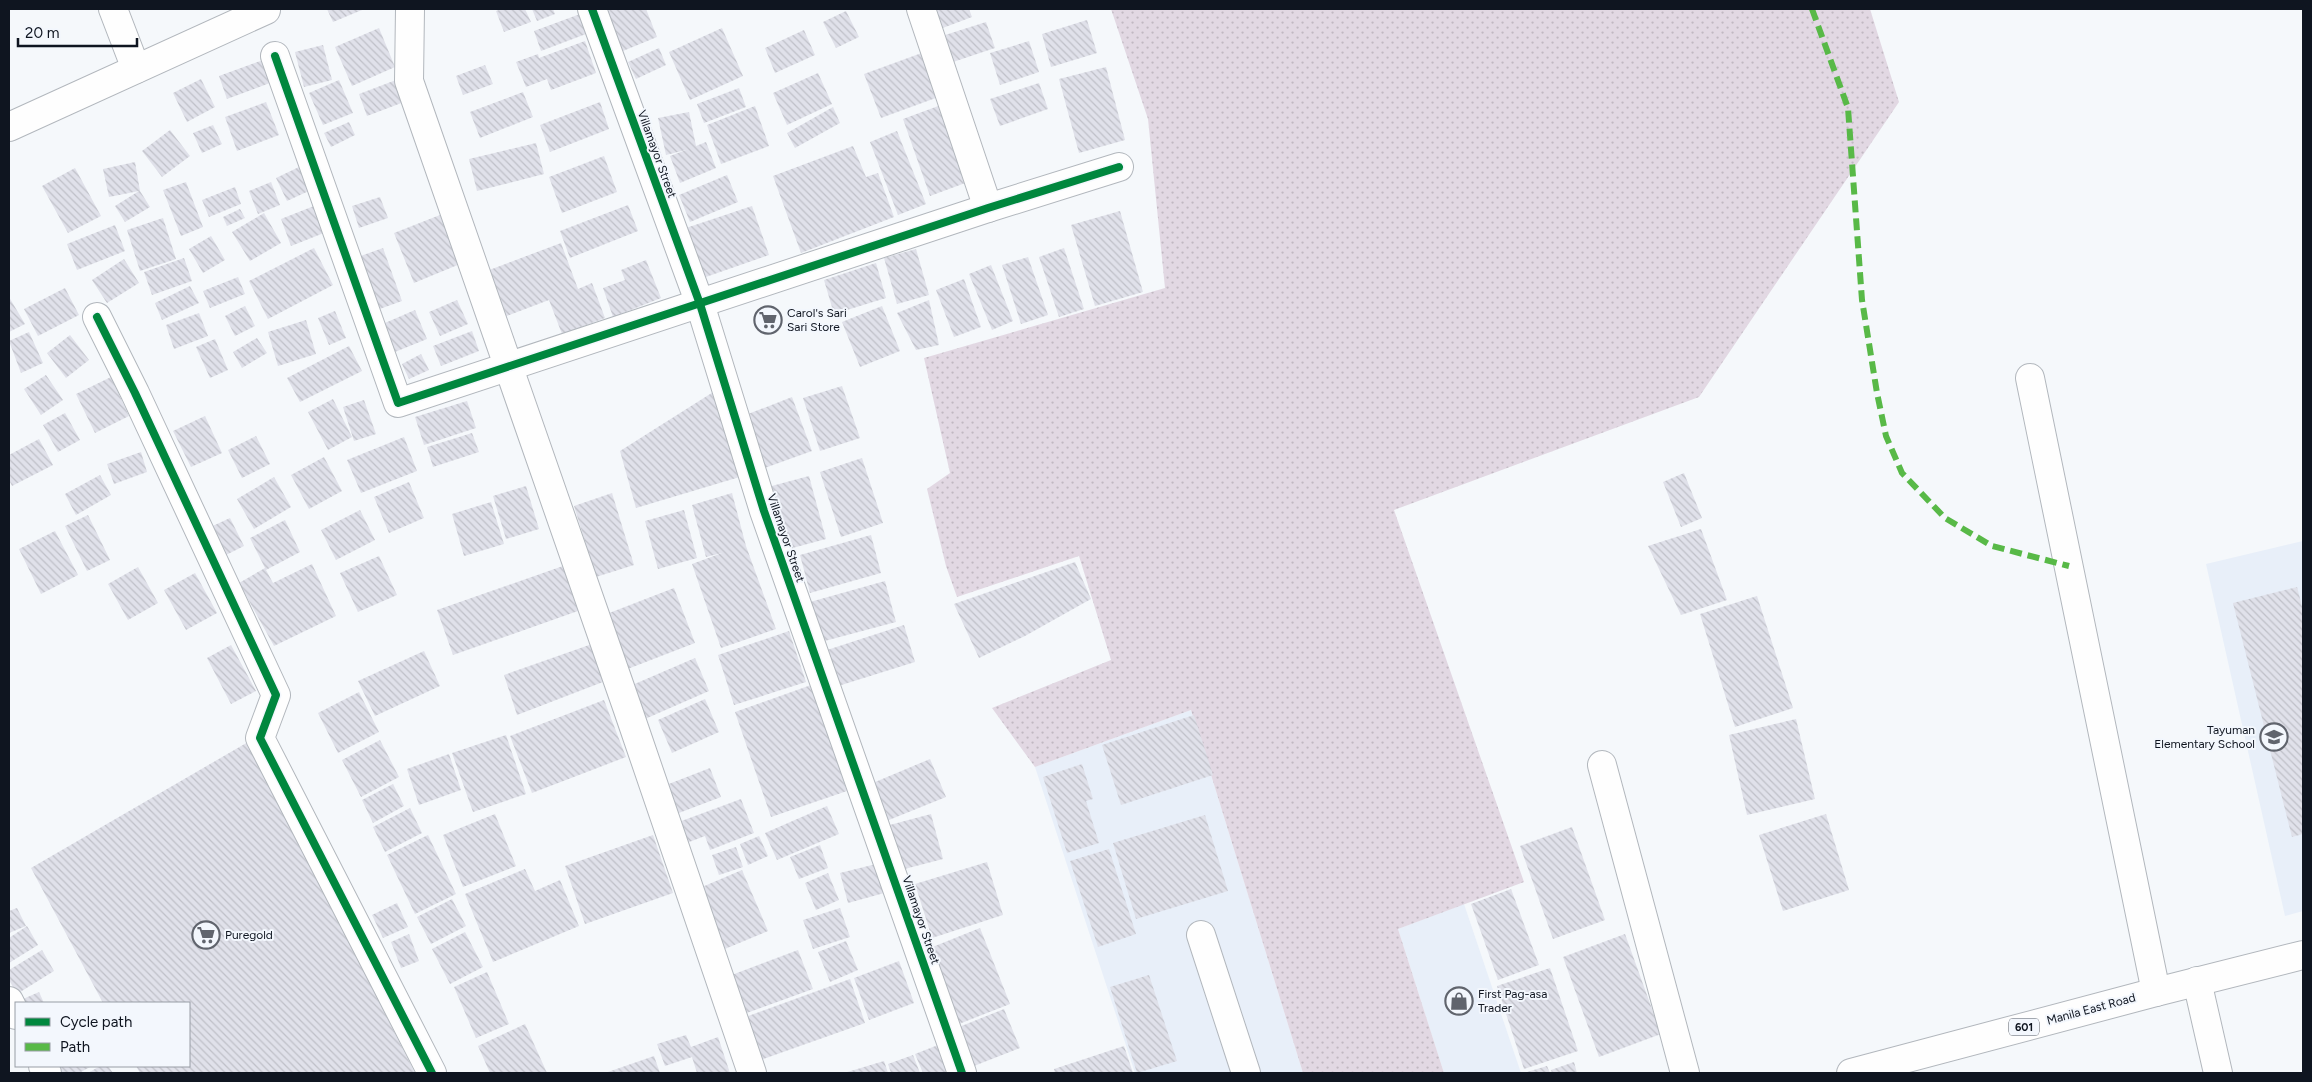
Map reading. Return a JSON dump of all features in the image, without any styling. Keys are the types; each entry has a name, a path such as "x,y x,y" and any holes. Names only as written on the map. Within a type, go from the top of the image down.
{"street":[{"path":"113,9 136,69"},
{"path":"9,127 265,9"},
{"path":"410,9 409,81 752,1073"},
{"name":"Villamayor Street","path":"592,9 700,304 767,521 962,1073"},
{"path":"920,9 988,208"},
{"path":"275,56 398,403 988,208 1119,167"},
{"path":"97,317 143,410 276,696 260,738 432,1073"},
{"path":"2030,378 2156,992"},
{"path":"1602,765 1685,1073"},
{"path":"1201,935 1246,1073"},
{"name":"Manila East Road","path":"1851,1073 2197,981 2303,955"},
{"path":"2197,981 2218,1073"},
{"path":"9,1001 15,1013"}],"shaded area":[{"path":"1111,9 1870,9 1899,102 1699,397 1394,510 1524,882 1398,929 1444,1073 1303,1073 1191,710 1035,767 992,708 1111,660 1079,556 957,597 946,566 927,489 950,473 924,358 1165,288 1148,119"},
{"name":"Tayuman Elementary School","path":"2303,541 2303,911 2285,916 2206,564"},
{"path":"1191,710 1303,1073 1135,1073 1035,767"},
{"name":"First Pag-asa Trader","path":"1464,904 1521,1073 1444,1073 1398,929"}],"building":[{"path":"327,9 361,9 362,10 333,22"},
{"path":"502,9 525,9 531,22 504,32 496,11"},
{"path":"532,9 553,9 555,14 537,21"},
{"path":"613,9 646,9 657,37 623,51 607,11"},
{"path":"933,9 969,9 972,17 940,29"},
{"path":"846,11 859,37 836,48 823,22"},
{"path":"580,14 586,34 541,51 534,31"},
{"path":"1087,20 1097,53 1051,67 1042,34"},
{"path":"986,22 995,48 950,63 942,36"},
{"path":"379,28 395,67 352,86 335,47"},
{"path":"722,28 743,76 690,100 669,52"},
{"path":"804,30 815,55 775,73 765,48"},
{"path":"585,41 596,73 551,90 547,79 526,87 516,62 538,54 539,58"},
{"path":"1029,41 1039,72 1000,85 990,53"},
{"path":"323,45 332,80 304,87 295,52"},
{"path":"659,48 666,65 636,79 628,62"},
{"path":"927,51 944,95 881,118 864,74"},
{"path":"266,59 275,81 227,99 219,76"},
{"path":"485,65 493,84 463,95 456,76"},
{"path":"1106,67 1125,140 1079,153 1059,79"},
{"path":"818,73 832,104 787,125 773,93"},
{"path":"201,79 215,107 187,122 173,93"},
{"path":"339,80 353,113 323,125 309,93"},
{"path":"396,80 404,102 367,116 359,94"},
{"path":"1039,83 1048,109 1000,126 990,99"},
{"path":"739,88 746,107 704,123 697,104"},
{"path":"523,92 533,117 480,138 470,112"},
{"path":"266,102 279,135 237,151 225,117"},
{"path":"600,102 609,129 550,152 540,125"},
{"path":"941,105 968,182 930,196 903,119"},
{"path":"755,106 769,146 721,164 707,125"},
{"path":"833,107 840,123 795,148 787,133"},
{"path":"689,112 696,146 706,142 716,168 680,183 670,156 686,150 666,155 658,118"},
{"path":"349,122 355,135 331,147 324,133"},
{"path":"213,125 222,144 202,153 193,133"},
{"path":"170,130 190,156 162,177 142,151"},
{"path":"897,131 926,204 898,215 870,142"},
{"path":"536,143 544,174 477,191 469,159"},
{"path":"853,146 866,177 878,173 894,217 801,253 773,176"},
{"path":"604,156 617,192 562,213 549,177"},
{"path":"135,162 140,191 150,207 125,222 115,206 139,191 109,197 103,169"},
{"path":"301,166 311,190 287,201 276,178"},
{"path":"75,168 101,216 68,233 42,186"},
{"path":"727,175 738,202 690,222 679,195"},
{"path":"186,182 203,227 181,236 163,190"},
{"path":"271,182 280,205 258,214 249,191"},
{"path":"235,187 241,204 209,217 202,200"},
{"path":"380,197 388,218 359,228 352,206"},
{"path":"319,204 329,231 291,246 281,219"},
{"path":"628,205 638,231 570,258 560,231"},
{"path":"752,206 769,255 703,278 686,228"},
{"path":"240,209 245,218 227,226 223,217"},
{"path":"1120,211 1143,292 1095,306 1071,225"},
{"path":"264,213 281,243 250,261 232,232"},
{"path":"440,215 460,264 414,283 394,233"},
{"path":"163,218 176,259 140,271 127,230"},
{"path":"115,225 125,251 77,270 67,244"},
{"path":"211,236 225,260 203,273 189,249"},
{"path":"561,243 578,289 592,283 605,318 562,334 549,300 501,318 484,272"},
{"path":"314,248 333,285 268,319 249,281"},
{"path":"383,248 402,301 374,311 355,258"},
{"path":"1064,248 1084,309 1059,317 1039,257"},
{"path":"916,249 929,295 897,304 884,258"},
{"path":"1028,257 1048,315 1021,324 1002,265"},
{"path":"184,258 192,281 152,295 144,272"},
{"path":"124,259 139,283 107,303 92,280"},
{"path":"646,260 661,298 613,317 603,288 625,280 621,270"},
{"path":"876,263 886,298 834,314 824,280"},
{"path":"991,265 1013,321 992,330 969,274"},
{"path":"238,277 245,294 210,308 203,291"},
{"path":"964,279 981,327 954,337 936,290"},
{"path":"190,286 199,303 162,320 155,303"},
{"path":"65,288 79,315 38,336 24,309"},
{"path":"9,297 25,324 9,332"},
{"path":"457,300 468,324 440,336 429,312"},
{"path":"929,300 939,345 916,350 897,313"},
{"path":"245,306 255,326 235,336 225,316"},
{"path":"882,306 900,351 860,367 842,322"},
{"path":"415,310 427,339 390,354 378,326"},
{"path":"335,311 346,338 329,345 318,318"},
{"path":"199,313 208,336 174,349 166,325"},
{"path":"306,320 316,354 278,366 268,332"},
{"path":"472,331 479,351 441,366 433,346"},
{"path":"29,332 43,363 21,373 9,341"},
{"path":"70,335 89,360 66,378 47,353"},
{"path":"257,338 267,353 242,368 233,352"},
{"path":"215,339 228,370 210,378 196,347"},
{"path":"349,346 362,371 300,402 287,378"},
{"path":"421,354 429,370 409,379 402,364"},
{"path":"46,375 63,400 41,415 24,389"},
{"path":"111,377 129,416 95,433 76,394"},
{"path":"842,386 860,438 820,451 803,398"},
{"path":"718,389 743,476 636,508 620,451"},
{"path":"792,397 812,451 762,469 743,416"},
{"path":"333,399 352,437 328,450 308,412"},
{"path":"364,400 376,434 354,441 343,407"},
{"path":"467,401 476,428 424,445 415,417"},
{"path":"65,413 80,440 58,452 43,425"},
{"path":"205,416 222,453 191,467 173,431"},
{"path":"472,433 479,452 433,467 427,447"},
{"path":"256,436 270,464 242,478 228,450"},
{"path":"404,437 417,471 361,493 347,460"},
{"path":"39,439 53,465 12,486 9,480 9,455"},
{"path":"141,452 147,472 114,484 107,464"},
{"path":"324,457 342,491 309,509 291,475"},
{"path":"862,458 883,523 841,537 820,472"},
{"path":"1684,473 1702,518 1681,527 1663,482"},
{"path":"100,475 111,495 76,515 65,494"},
{"path":"809,476 826,539 785,550 768,487"},
{"path":"274,477 291,507 254,529 237,499"},
{"path":"409,482 424,518 389,533 374,497"},
{"path":"526,486 539,529 506,539 493,496"},
{"path":"612,493 634,565 596,577 574,506"},
{"path":"732,493 746,546 776,629 721,648 692,564 722,553 706,557 692,505"},
{"path":"491,502 504,544 464,556 452,514"},
{"path":"360,510 375,540 336,560 321,530"},
{"path":"684,510 697,558 658,569 645,521"},
{"path":"88,515 110,560 87,571 65,526"},
{"path":"230,518 244,546 218,559 204,530"},
{"path":"285,520 300,552 266,570 273,583 312,564 336,616 274,646 239,583 265,568 250,538"},
{"path":"1701,529 1727,600 1681,615 1648,546"},
{"path":"55,531 78,575 41,594 19,549"},
{"path":"871,535 881,573 810,593 800,555"},
{"path":"379,556 397,595 358,612 340,573"},
{"path":"1075,562 1091,599 1025,636 979,658 954,604"},
{"path":"563,566 578,611 453,655 437,610"},
{"path":"138,567 158,603 128,620 108,584"},
{"path":"195,573 217,613 186,630 164,590"},
{"path":"885,581 896,622 821,642 810,602"},
{"path":"2297,587 2303,610 2303,834 2292,837 2233,603"},
{"path":"674,588 695,643 625,670 604,615"},
{"path":"1757,596 1793,708 1735,727 1700,614"},
{"path":"904,625 915,662 835,687 824,651"},
{"path":"789,631 806,682 734,705 718,655"},
{"path":"592,644 603,682 517,715 504,675"},
{"path":"231,645 256,691 231,704 207,658"},
{"path":"424,651 440,686 375,716 358,681"},
{"path":"695,658 709,691 645,719 630,686"},
{"path":"811,685 847,791 771,817 735,712"},
{"path":"359,692 379,732 338,753 318,713"},
{"path":"705,699 719,732 672,753 658,720"},
{"path":"604,700 626,757 532,793 510,736"},
{"path":"1194,715 1213,775 1121,805 1102,745"},
{"path":"1796,719 1815,799 1747,815 1729,735"},
{"path":"506,735 526,794 473,812 452,753"},
{"path":"380,740 399,777 361,797 342,760"},
{"name":"Puregold","path":"248,742 415,1073 140,1073 137,1067 190,1067 190,1002 102,1002 31,868"},
{"path":"449,754 461,790 419,805 407,769"},
{"path":"930,759 946,797 884,822 868,785"},
{"path":"1082,764 1093,799 1086,801 1099,843 1067,853 1043,777"},
{"path":"710,768 721,797 671,816 661,787"},
{"path":"393,784 404,806 373,823 362,800"},
{"path":"741,799 754,833 710,850 705,836 684,844 676,823"},
{"path":"827,806 839,834 777,860 765,833"},
{"path":"410,808 422,833 385,852 373,827"},
{"path":"495,814 516,866 463,887 443,835"},
{"path":"931,814 943,859 897,871 886,826"},
{"path":"1826,814 1849,890 1783,911 1759,835"},
{"path":"1205,815 1228,891 1136,919 1113,843"},
{"path":"1572,827 1605,920 1553,939 1520,846"},
{"path":"428,835 456,894 415,914 387,855"},
{"path":"653,835 673,893 585,924 565,866"},
{"path":"759,836 768,856 748,865 740,844"},
{"path":"820,845 828,868 799,879 790,857"},
{"path":"736,847 743,867 719,875 712,855"},
{"path":"1109,849 1136,934 1098,947 1070,861"},
{"path":"987,862 1003,915 932,938 915,884"},
{"path":"880,863 888,892 848,903 840,873"},
{"path":"525,869 535,891 560,880 579,926 493,962 465,894"},
{"path":"742,870 768,931 720,951 695,890"},
{"path":"828,873 839,900 816,910 805,883"},
{"path":"1511,889 1539,965 1498,980 1471,904"},
{"path":"452,899 466,926 431,944 417,917"},
{"path":"397,903 408,927 383,938 372,915"},
{"path":"17,908 26,926 9,933 9,911"},
{"path":"840,908 850,937 813,949 803,920"},
{"path":"27,926 38,945 9,963 9,938"},
{"path":"980,928 1010,1004 959,1024 930,948"},
{"path":"465,932 483,967 450,984 432,949"},
{"path":"409,934 419,961 401,968 391,942"},
{"path":"1625,934 1661,1034 1599,1057 1563,957"},
{"path":"846,941 858,970 830,982 818,952"},
{"path":"42,950 54,971 17,994 9,980 9,970"},
{"path":"798,950 813,989 744,1014 729,976"},
{"path":"899,961 914,1003 869,1020 854,978"},
{"path":"1550,968 1578,1051 1524,1069 1497,986"},
{"path":"487,972 509,1024 476,1038 454,987"},
{"path":"1149,975 1177,1061 1137,1073 1110,987"},
{"path":"850,979 865,1023 755,1062 740,1019"},
{"path":"39,992 44,1002 16,1002"},
{"path":"1004,1009 1020,1048 974,1066 959,1027"},
{"path":"525,1024 547,1073 490,1073 478,1046"},
{"path":"686,1035 691,1047 718,1037 730,1073 697,1073 692,1057 665,1066 657,1044"},
{"path":"938,1045 948,1073 923,1073 915,1054"},
{"path":"1124,1046 1133,1073 1055,1073 1054,1069"},
{"path":"913,1055 920,1073 891,1073 888,1064"},
{"path":"654,1056 660,1073 605,1073"},
{"path":"884,1061 888,1073 844,1073"},
{"path":"1574,1062 1577,1073 1552,1073 1551,1070"},
{"path":"1547,1066 1550,1073 1527,1073 1527,1072"},
{"path":"54,1067 90,1067 79,1073 58,1073"},
{"path":"98,1067 109,1067 113,1073 88,1073"}],"marked path":[{"path":"1812,9 1848,108 1862,300 1886,436 1902,473 1945,518 1992,546 2069,566"}],"cycle path":[{"path":"592,9 700,304 764,511 962,1073"},
{"path":"275,56 398,403 988,208 1119,167"},
{"path":"97,317 135,393 276,695 260,738 432,1073"}],"place":[{"name":"Carol's Sari Sari Store","path":"768,320"},
{"name":"Tayuman Elementary School","path":"2274,737"},
{"name":"Puregold","path":"206,935"},
{"name":"First Pag-asa Trader","path":"1459,1001"}]}
